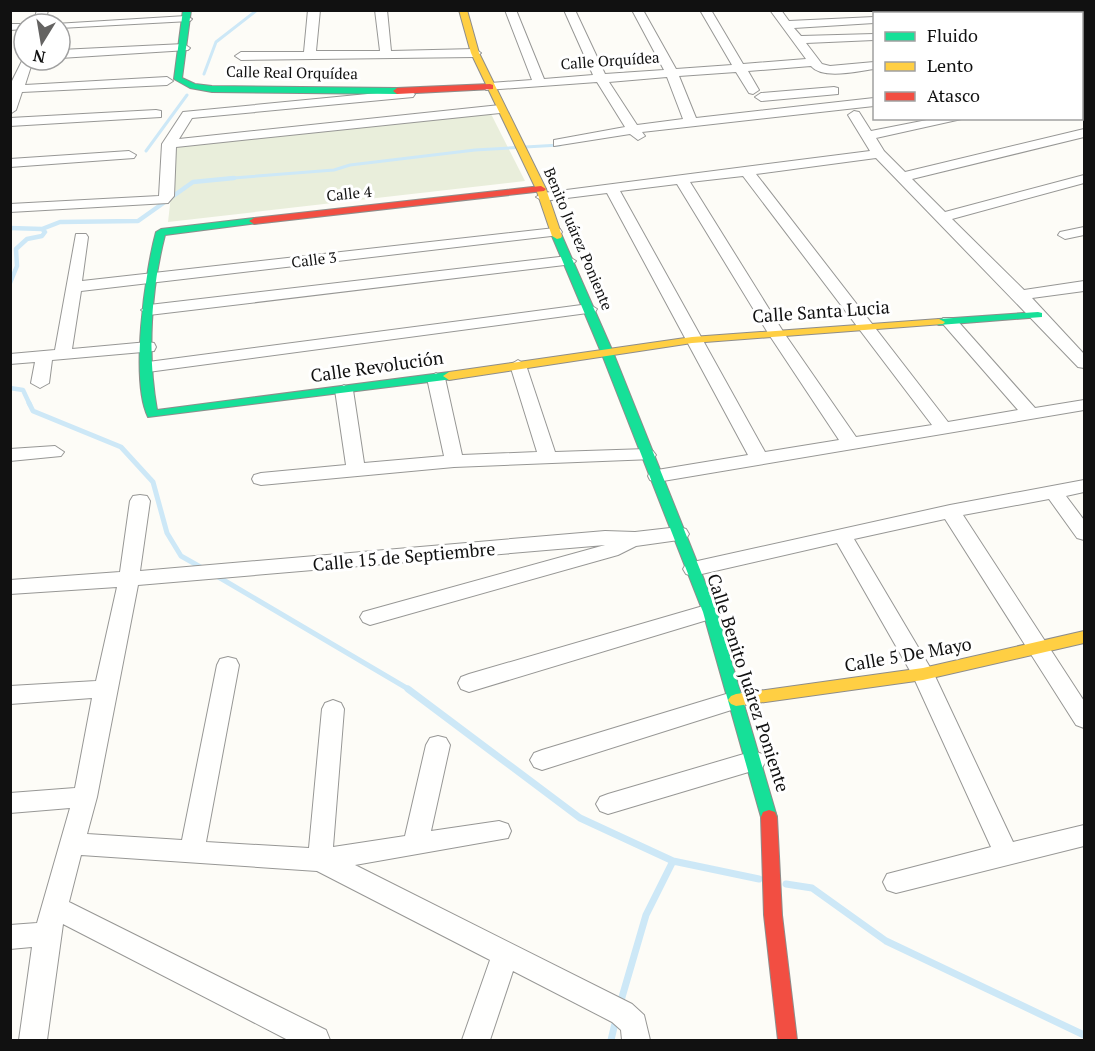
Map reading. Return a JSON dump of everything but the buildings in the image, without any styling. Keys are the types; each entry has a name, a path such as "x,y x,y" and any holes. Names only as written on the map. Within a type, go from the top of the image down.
{"street":[{"path":"310,56 314,10"},
{"path":"381,10 386,56"},
{"name":"Benito Juárez Poniente","path":"464,10 475,53 542,193 555,232 608,352"},
{"path":"510,10 539,83"},
{"path":"569,10 601,79 635,132"},
{"path":"637,10 672,73 691,123"},
{"path":"705,10 757,93 873,66"},
{"path":"775,10 825,76 843,105"},
{"path":"1029,12 1044,10"},
{"path":"15,88 172,80 184,48 186,15 72,24"},
{"path":"787,25 873,20"},
{"path":"798,40 873,37"},
{"path":"72,53 184,48"},
{"path":"241,56 386,56 475,53"},
{"name":"Calle Orquídea","path":"409,93 741,68 825,76"},
{"path":"10,110 19,72"},
{"name":"Calle Real Orquídea","path":"172,80 212,89 409,93"},
{"path":"10,208 163,200 167,196 169,144 188,115 330,103 409,93 417,119"},
{"path":"559,145 691,123 873,102"},
{"path":"330,103 335,127"},
{"path":"169,144 500,109"},
{"path":"248,110 248,135"},
{"path":"635,132 873,113"},
{"path":"10,122 156,114"},
{"path":"854,115 879,154 1020,295 1084,363"},
{"path":"867,136 950,120"},
{"path":"902,177 1084,133"},
{"path":"542,193 612,189 879,154"},
{"path":"10,163 129,155"},
{"path":"747,172 943,427"},
{"path":"942,217 1084,179"},
{"path":"682,180 776,333 850,442"},
{"path":"612,189 692,340 760,460"},
{"name":"Calle 4","path":"151,279 161,232 542,193"},
{"path":"1065,235 1084,231"},
{"name":"Calle 3","path":"73,287 555,232"},
{"path":"63,354 81,237"},
{"path":"149,310 568,261"},
{"path":"151,279 148,367 589,309"},
{"path":"1020,295 1084,286"},
{"name":"Calle Santa Lucia","path":"608,352 692,340 1038,315"},
{"path":"949,321 1030,413"},
{"path":"16,359 148,347"},
{"name":"Calle Revolución","path":"148,367 152,414 436,378 608,352"},
{"name":"Calle Benito Juárez Poniente","path":"608,352 710,612 769,810 772,915 788,1041"},
{"path":"39,383 44,356"},
{"path":"518,365 548,458"},
{"path":"436,378 454,461"},
{"path":"344,390 356,469"},
{"path":"657,476 760,460 850,442 1084,405"},
{"path":"11,458 55,452"},
{"path":"261,479 454,461 647,455"},
{"path":"693,569 843,537 950,511 1084,486"},
{"path":"1053,491 1084,533"},
{"path":"33,1041 47,934 85,797 105,689 129,580 140,501"},
{"path":"950,511 1084,719"},
{"name":"Calle 15 de Septiembre","path":"10,587 198,575 605,538 635,539 679,534"},
{"path":"843,537 923,674 1006,853"},
{"path":"370,617 611,550 635,539"},
{"path":"469,684 710,612"},
{"name":"Calle 5 De Mayo","path":"736,700 923,674 1084,637"},
{"path":"192,850 228,665"},
{"path":"10,695 105,689"},
{"path":"542,760 736,700"},
{"path":"320,860 333,709"},
{"path":"415,846 438,745"},
{"path":"608,804 754,761"},
{"path":"10,803 85,797"},
{"path":"72,844 320,860 499,831"},
{"path":"896,882 1006,853 1084,836"},
{"path":"320,860 506,952 622,1013 635,1033"},
{"path":"54,907 316,1041"},
{"path":"10,937 47,934"},
{"path":"476,1041 506,952"}],"green space":[{"path":"490,112 525,181 168,222 177,144"}],"waterway":[{"path":"204,74 216,42 257,10"},
{"path":"146,151 187,95"},
{"path":"220,179 334,170 350,165 475,150 560,145"},
{"path":"42,229 60,222 138,221 193,182 234,178"},
{"path":"10,228 42,229"},
{"path":"10,283 17,266 16,249 27,239 42,236 45,232 42,229"},
{"path":"10,388 23,390 30,405"},
{"path":"30,405 33,411 121,447 153,482 167,533 181,556 204,569"},
{"path":"215,575 410,690"},
{"path":"408,689 580,818 673,861"},
{"path":"620,1004 646,915 673,861"},
{"path":"673,861 759,879"},
{"path":"786,884 812,888 886,941 1084,1035"},
{"path":"611,1040 616,1019"}],"traffic: fast":[{"path":"187,10 178,79 193,86 212,89 397,91"},
{"path":"254,221 161,232 152,273 147,323 147,373 152,414 449,376"},
{"path":"557,236 607,352 710,612 769,817"},
{"path":"939,322 1038,315"}],"traffic: slow":[{"path":"463,10 475,53 541,189 557,236"},
{"path":"449,376 692,340 939,322"},
{"path":"736,700 923,674 1084,637"}],"traffic: jam":[{"path":"397,91 490,87"},
{"path":"254,221 541,189"},
{"path":"769,817 773,915 788,1040"}]}
